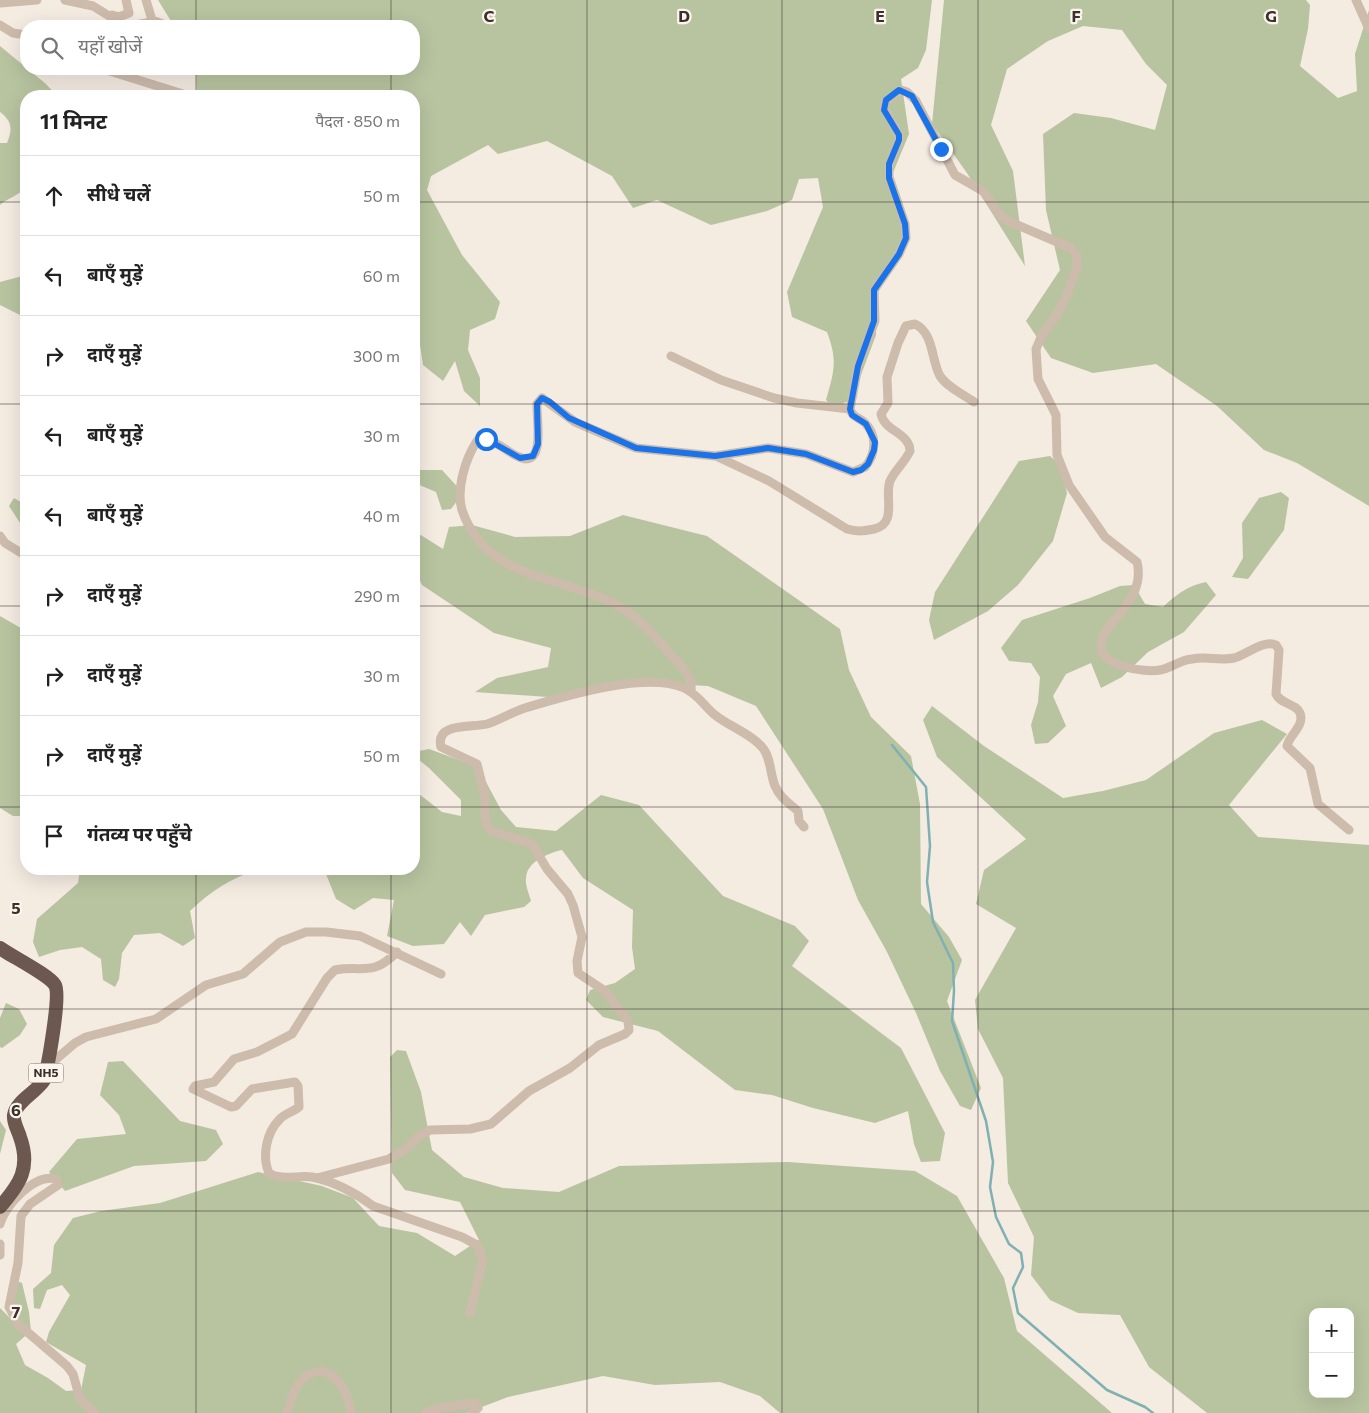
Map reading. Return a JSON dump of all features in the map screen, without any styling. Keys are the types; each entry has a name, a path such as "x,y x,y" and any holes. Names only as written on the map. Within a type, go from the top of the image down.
{"highway":[{"name":"NH5","path":"0,948 55,984 57,990 48,1067 40,1086 17,1107 14,1114 14,1121 24,1150 23,1173 16,1189 0,1206"}],"street":[{"path":"0,2 37,0"},
{"path":"65,0 93,6 116,20"},
{"path":"103,12 119,17 125,16 129,11 126,0"},
{"path":"146,0 152,20"},
{"path":"1356,0 1369,29"},
{"path":"0,26 13,33 20,34"},
{"path":"122,75 169,90"},
{"path":"691,692 689,675 664,647 619,606 589,593 529,574 498,558 486,549 466,520 461,504 460,488 475,445 480,440 491,440 520,458 536,453 538,444 537,404 542,398 550,402 569,418 598,430 625,445 674,453 715,456 768,448 806,454 846,470 858,471 868,464 875,442 866,424 852,415 850,409 858,366 874,325 874,290 899,254 906,238 905,224 889,178 889,164 899,140 898,129 884,110 886,100 897,92 904,91 912,96 955,175 984,191 1002,218 1071,248 1077,256 1075,274 1062,306 1038,344 1036,367 1038,379 1056,415 1057,455 1069,485 1105,537 1137,562 1138,575 1134,594 1102,640 1101,650 1105,658 1116,664 1156,671 1190,659 1233,658 1268,644 1276,645 1279,650 1276,694 1278,699 1298,710 1301,716 1299,725 1287,746 1310,768 1318,804 1349,830"},
{"path":"715,456 769,481 847,529 862,531 878,528 884,525 888,516 890,483 910,451 908,442 884,422 881,414 888,403 887,377 898,343 906,326 915,324 922,328 929,340 941,377 974,402"},
{"path":"671,356 709,376 774,398 797,403 850,409"},
{"path":"0,536 5,543 20,552"},
{"path":"397,952 381,966 374,969 335,970 327,978 292,1034 257,1052 234,1059 214,1082 193,1088 231,1107 236,1106 252,1089 295,1082 298,1086 299,1106 280,1118 274,1126 267,1145 266,1166 269,1173 275,1176 317,1178 389,1160 430,1130 470,1130 491,1124 529,1091 570,1068 599,1045 625,1034 629,1030 628,1021 605,991 578,973 577,961 582,937 568,894 546,869 532,844 492,831 487,826 485,796 477,764 441,748 440,738 443,733 454,727 489,723 524,708 607,687 662,682 676,685 701,699 715,716 762,747 768,758 775,786 784,799 798,811 799,821 804,827"},
{"path":"48,1067 75,1043 86,1037 156,1019 206,985 243,974 280,942 296,935 316,931 350,934 397,952 441,974"},
{"path":"317,1178 361,1197 372,1206 462,1237 477,1245 483,1258 470,1313"},
{"path":"0,1224 5,1212 29,1185 40,1179 56,1179 58,1185 30,1204 21,1216 18,1263 9,1308 18,1324 67,1366 72,1374 80,1399 95,1413"},
{"path":"0,1244 0,1255"},
{"path":"287,1413 296,1388 304,1378 322,1372 334,1376 343,1387 351,1413"},
{"path":"425,1413 439,1408 475,1403 478,1408 472,1413"}],"green space":[{"path":"158,0 932,0 926,50 918,68 901,79 909,134 892,175 900,196 904,239 876,297 876,335 852,399 834,408 826,400 834,366 833,351 827,332 792,317 787,292 823,207 818,178 799,179 792,200 767,211 711,225 657,200 633,208 612,176 547,141 498,154 488,145 431,176 427,190 462,255 500,302 495,319 470,330 468,350 480,378 480,406 464,391 455,361 443,381 423,365 420,345 420,90 197,90 196,75 420,75 420,20 170,20"},
{"path":"944,0 1306,0 1310,5 1308,29 1300,66 1338,98 1357,91 1355,54 1369,10 1369,506 1297,463 1264,450 1217,406 1156,364 1093,373 1051,358 1026,321 1060,270 1046,210 1043,134 1074,113 1111,118 1155,130 1167,85 1146,64 1122,30 1083,26 1048,41 1007,69 991,125 1013,171 1025,266 967,173 932,124"},
{"path":"0,46 20,63 20,75 35,75 52,90 20,90 20,192 0,205 0,143 7,143 11,129 9,122 0,112"},
{"path":"20,277 20,315 0,305 0,282"},
{"path":"1050,456 1060,465 1067,493 1053,541 1018,585 988,611 934,640 929,620 935,592 1019,461"},
{"path":"420,470 442,470 463,493 451,509 442,510 436,492 420,485"},
{"path":"1281,492 1289,498 1284,530 1248,579 1232,577 1243,558 1242,523 1259,498"},
{"path":"14,498 20,502 20,523 9,506"},
{"path":"623,515 707,536 840,629 849,670 871,717 911,756 920,804 921,904 949,937 962,960 947,1001 981,1088 971,1110 960,1106 940,1071 916,1013 887,952 858,900 823,809 756,706 708,686 650,683 563,698 475,692 497,678 548,667 551,648 494,633 422,585 420,580 420,535 443,549 449,527 472,525 515,537 570,536"},
{"path":"1206,582 1216,595 1184,632 1148,652 1122,677 1101,688 1091,663 1066,674 1053,696 1066,726 1048,743 1035,744 1031,725 1038,702 1040,677 1031,663 1009,661 1001,648 1022,620 1090,598 1120,586 1134,585 1145,604 1163,607 1183,591"},
{"path":"0,616 20,628 20,816 13,816 0,808"},
{"path":"932,706 984,746 1063,798 1103,791 1146,780 1214,733 1262,720 1287,734 1229,805 1258,837 1369,845 1369,1413 1207,1413 1149,1367 1120,1315 1078,1313 1050,1300 1031,1275 1034,1237 1008,1183 1003,1078 978,1029 975,1000 1016,928 976,904 984,870 1026,839 937,757 923,720"},
{"path":"429,749 478,767 501,810 516,827 556,831 601,795 639,805 723,896 795,926 809,941 792,966 901,1048 945,1133 940,1161 921,1162 914,1144 908,1111 875,1123 813,1108 772,1095 735,1090 658,1031 603,1017 586,1000 590,990 615,983 635,969 632,947 633,910 583,878 562,850 545,856 534,862 530,867 527,872 526,881 531,901 524,907 485,915 471,936 460,922 444,944 413,946 387,936 394,900 373,898 354,910 336,899 326,875 420,875 420,795 442,812 461,816 461,800 420,761 420,751"},
{"path":"79,875 244,875 223,885 190,911 195,938 183,946 160,933 134,935 122,953 119,979 115,987 103,980 101,959 82,947 60,950 39,957 33,942 37,919 78,883"},
{"path":"6,1003 19,1009 27,1024 20,1035 2,1048 0,1047 0,1018"},
{"path":"397,1050 406,1051 421,1092 432,1150 464,1177 503,1188 559,1192 619,1166 788,1162 915,1171 957,1196 1004,1278 1017,1331 1112,1413 780,1413 760,1396 720,1382 655,1385 603,1376 508,1397 466,1413 0,1413 0,1308 12,1320 10,1300 17,1281 22,1283 29,1312 31,1331 16,1344 25,1365 66,1391 81,1390 86,1365 46,1342 49,1332 70,1295 62,1285 47,1290 40,1309 34,1308 33,1289 51,1273 54,1245 73,1218 101,1211 160,1203 258,1172 322,1186 353,1198 379,1226 417,1233 455,1256 479,1240 460,1202 405,1190 392,1173 390,1057"},
{"path":"123,1061 180,1121 216,1130 223,1144 206,1161 134,1166 65,1191 49,1172 77,1139 126,1134 119,1115 100,1095 108,1062"},
{"path":"0,1121 6,1130 0,1154"}],"waterway":[{"path":"892,745 926,787 930,846 927,882 933,922 953,963 952,1021 986,1121 993,1162 990,1187 996,1217 1009,1244 1021,1253 1023,1267 1013,1288 1018,1313 1107,1390 1145,1407 1153,1413"}],"route":[{"path":"486,439 497,443 520,458 533,456 538,450 536,408 539,399 542,398 582,425 598,430 625,445 636,448 680,454 715,456 768,448 806,454 853,472 866,467 874,450 874,437 864,422 852,415 850,404 856,385 858,366 874,325 873,291 899,254 906,234 905,224 889,178 889,164 896,149 899,135 898,129 884,110 886,100 899,90 907,92 912,96 941,149"}]}
